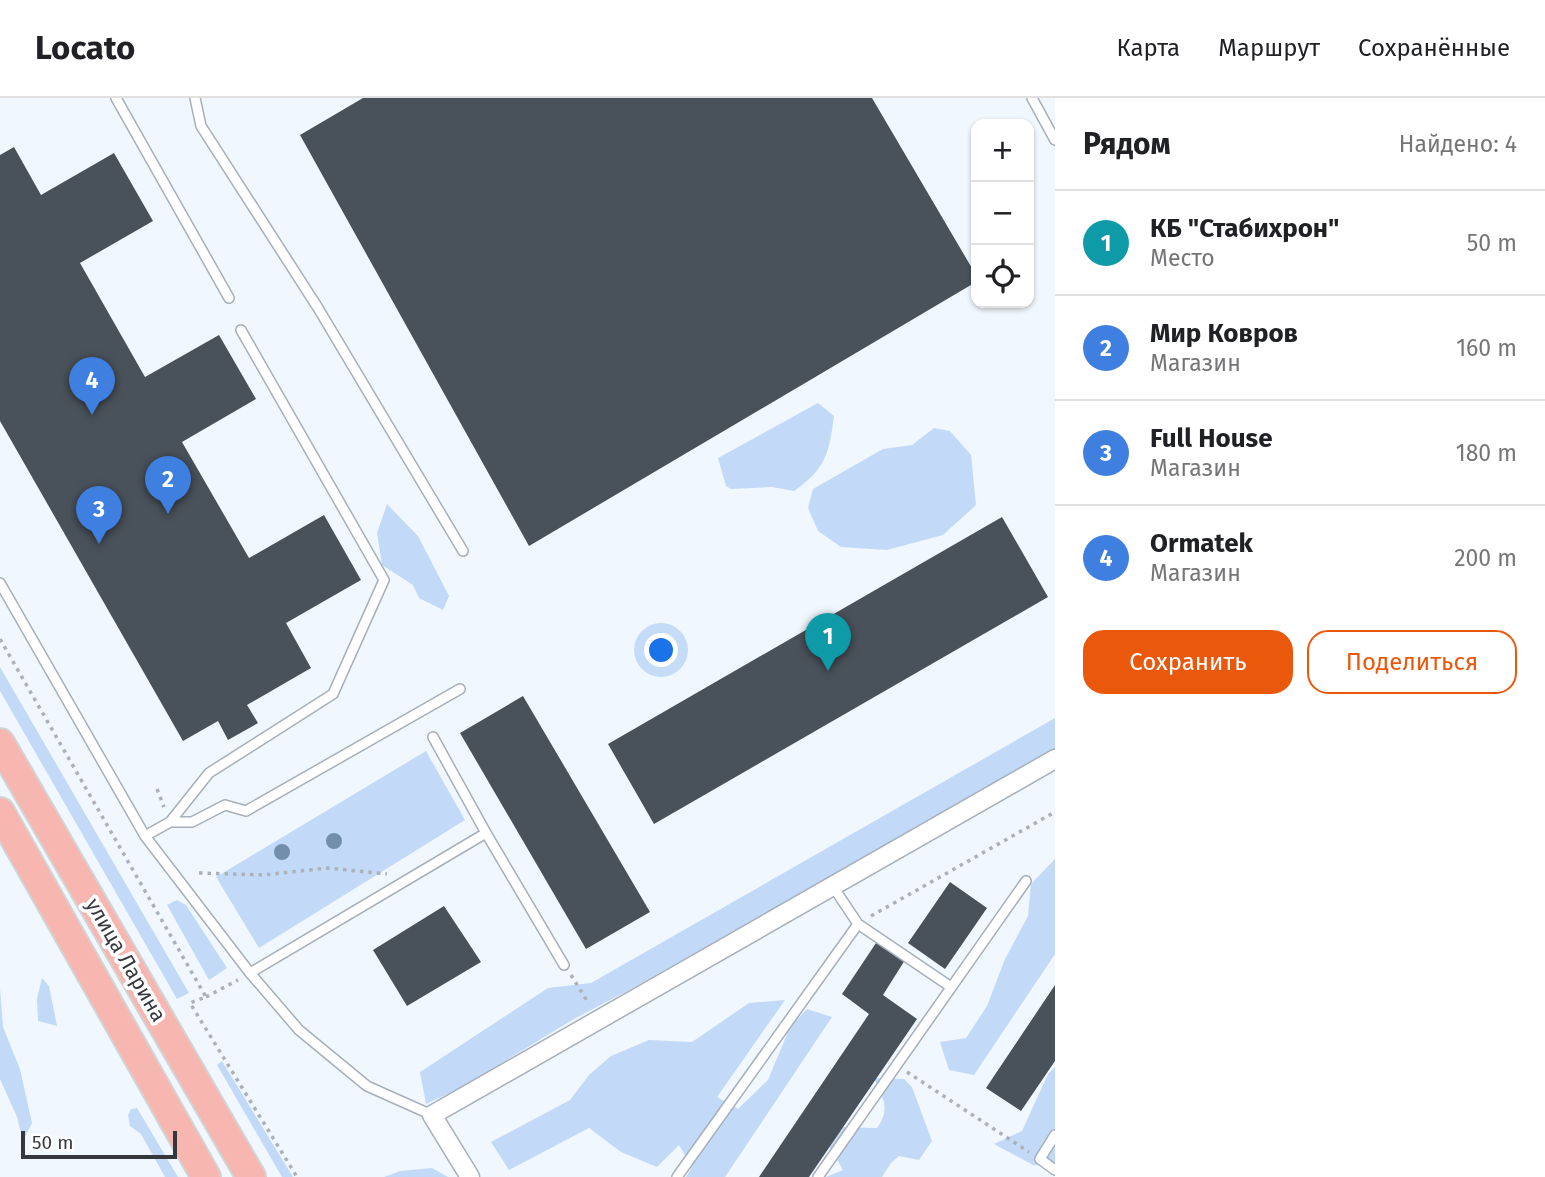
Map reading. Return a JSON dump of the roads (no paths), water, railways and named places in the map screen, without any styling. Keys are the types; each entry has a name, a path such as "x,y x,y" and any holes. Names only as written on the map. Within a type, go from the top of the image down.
{"main road":[{"name":"улица Ларина","path":"0,743 251,1177"},
{"name":"улица Ларина","path":"0,812 206,1177"}],"street":[{"path":"470,1177 432,1115 1055,759"}],"lane":[{"path":"116,98 229,298"},
{"path":"195,98 201,126 318,308 463,551"},
{"path":"1032,98 1055,140"},
{"path":"145,836 170,822 209,773 333,694 384,580 241,330"},
{"path":"0,583 145,836 250,973 299,1030 367,1086 432,1115"},
{"path":"170,822 192,822 225,805 246,811 460,689"},
{"path":"433,737 564,965"},
{"path":"250,973 486,833"},
{"path":"818,1177 1026,881"},
{"path":"832,885 858,924 951,987"},
{"path":"677,1177 858,924"},
{"path":"1055,1135 1040,1159 1055,1170"}],"place":[{"name":"Ormatek","path":"92,415"},
{"name":"Мир Ковров","path":"168,514"},
{"name":"Full House","path":"99,544"},
{"name":"КБ \"Стабихрон\"","path":"828,671"}]}
